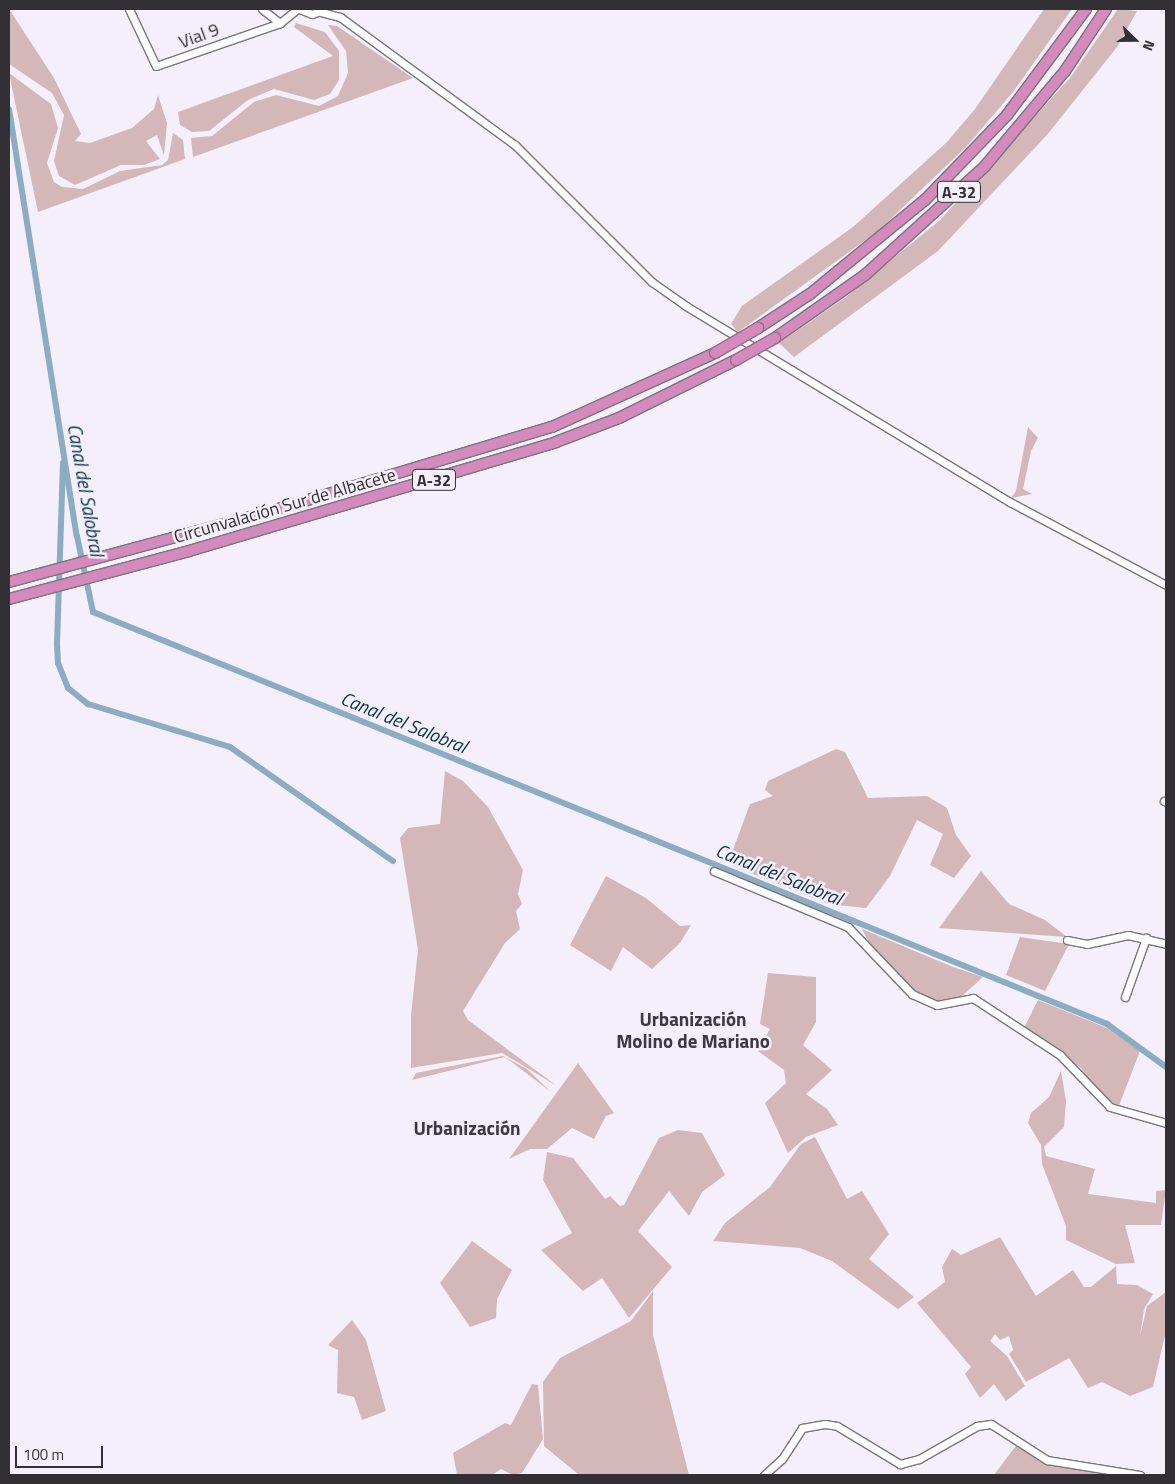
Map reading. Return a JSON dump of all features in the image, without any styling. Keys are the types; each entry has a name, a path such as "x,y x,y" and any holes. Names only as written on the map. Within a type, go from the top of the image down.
{"highway":[{"name":"Circunvalación Sur de Albacete","path":"9,582 113,554 552,427 715,354 758,328 860,256 925,200 1007,115 1086,9"},
{"name":"Circunvalación Sur de Albacete","path":"9,599 120,570 556,442 619,418 736,360 775,338 864,275 985,166 1064,71 1106,9"}],"street":[{"name":"Vial 9","path":"129,9 156,66 280,22 298,9"},
{"path":"262,9 280,22"},
{"path":"298,9 307,14 322,10 340,17"},
{"path":"332,9 340,17 515,145 652,282 686,306 1010,502 1166,585"},
{"path":"714,871 848,927 912,994 937,1004 973,998 1060,1055 1110,1107 1166,1123"},
{"path":"1067,940 1087,944 1128,935 1166,944"},
{"path":"1125,997 1146,938"},
{"path":"764,1475 782,1459 802,1428 825,1424 837,1426 900,1464 919,1459 977,1426 991,1424 1053,1462 1140,1475"}],"shaded area":[{"path":"9,9 54,78 81,134 75,141 90,143 132,128 154,109 158,95 167,123 164,155 157,135 146,141 160,159 144,165 121,165 75,185 59,176 54,161 64,115 52,93 9,64"},
{"path":"1044,9 1072,9 1013,92 966,147 878,231 738,332 731,324 742,306 853,227 947,142 975,109"},
{"path":"1118,9 1137,11 1117,47 1047,135 938,251 794,357 779,343 846,297 940,220 1070,78"},
{"path":"296,23 325,32 339,51 339,80 330,94 314,100 274,89 248,100 209,131 192,132 180,125 178,112 333,56 294,27"},
{"path":"328,25 337,26 413,78 193,157 191,138 212,136 254,102 276,95 319,106 338,96 348,73 346,51"},
{"path":"9,73 51,104 58,128 47,163 54,182 62,187 83,189 120,171 162,165 168,160 173,133 183,140 185,159 38,212"},
{"path":"1028,427 1038,438 1031,451 1023,489 1032,494 1011,498 1016,491"},
{"path":"836,749 845,752 868,798 927,796 947,808 956,835 971,856 954,878 930,865 943,834 917,820 890,876 866,908 828,904 733,866 730,858 750,804 773,796 765,790 768,781"},
{"path":"445,771 463,781 488,807 523,870 518,894 522,904 516,911 520,929 505,943 463,1011 468,1020 557,1086 502,1053 411,1068 411,1015 418,950 400,838 408,828 440,824"},
{"path":"981,871 1009,904 1045,920 1067,937 939,928"},
{"path":"606,876 646,898 680,926 691,925 680,943 652,969 623,947 611,971 570,945"},
{"path":"862,929 953,967 983,977 962,996 936,1002 914,993 871,946"},
{"path":"1020,937 1069,944 1045,991 1006,975"},
{"path":"768,973 816,977 816,1022 803,1045 832,1070 806,1094 827,1109 838,1125 806,1137 788,1153 765,1103 786,1083 784,1070 758,1051 770,1029 760,1024"},
{"path":"1038,1000 1107,1028 1140,1051 1118,1108 1093,1089 1081,1068 1024,1028"},
{"path":"505,1057 412,1080 416,1073"},
{"path":"505,1057 527,1069 551,1092"},
{"path":"578,1063 614,1113 606,1116 594,1139 572,1128 547,1149 530,1149 509,1159"},
{"path":"1061,1071 1066,1101 1064,1127 1044,1147 1046,1156 1095,1169 1088,1194 1156,1203 1156,1191 1166,1190 1161,1225 1125,1225 1135,1263 1116,1264 1066,1240 1066,1226 1042,1164 1041,1145 1028,1123 1031,1113 1049,1097"},
{"path":"678,1130 702,1133 725,1175 702,1192 689,1216 669,1191 638,1231 672,1267 629,1318 602,1278 583,1291 541,1250 572,1233 543,1180 547,1152 573,1158 605,1199 610,1196 620,1206 624,1205 659,1138"},
{"path":"815,1137 847,1199 862,1191 889,1234 869,1259 914,1297 898,1309 832,1261 800,1248 713,1241 725,1223 770,1187 801,1144"},
{"path":"1000,1237 1036,1296 1073,1270 1084,1287 1091,1287 1116,1266 1117,1284 1137,1285 1153,1294 1144,1309 1140,1336 1147,1306 1166,1292 1166,1331 1153,1387 1130,1396 1102,1382 1088,1388 1069,1358 1026,1382 1009,1354 1013,1350 1009,1336 1000,1340 995,1334 990,1341 1007,1356 1025,1386 1006,1401 994,1384 980,1398 965,1374 971,1367 917,1303 945,1282 942,1267 952,1249 961,1255"},
{"path":"472,1241 512,1270 497,1299 496,1318 470,1327 440,1283"},
{"path":"653,1291 653,1335 689,1475 579,1475 544,1446 543,1382 560,1358 631,1321"},
{"path":"352,1320 366,1340 386,1411 362,1420 354,1397 337,1393 338,1350 328,1345"},
{"path":"532,1384 538,1385 543,1439 522,1473 513,1475 501,1469 492,1475 457,1475 453,1453 505,1423 511,1425"},
{"path":"1018,1443 1051,1465 1134,1475 994,1475"}],"waterway":[{"name":"Canal del Salobral","path":"9,109 77,536 93,612 1107,1024 1166,1067"},
{"path":"63,463 57,644 58,663 68,688 88,704 230,747 393,861"}],"district":[{"name":"Urbanización Molino de Mariano","path":"693,1030"},
{"name":"Urbanización","path":"467,1128"}]}
